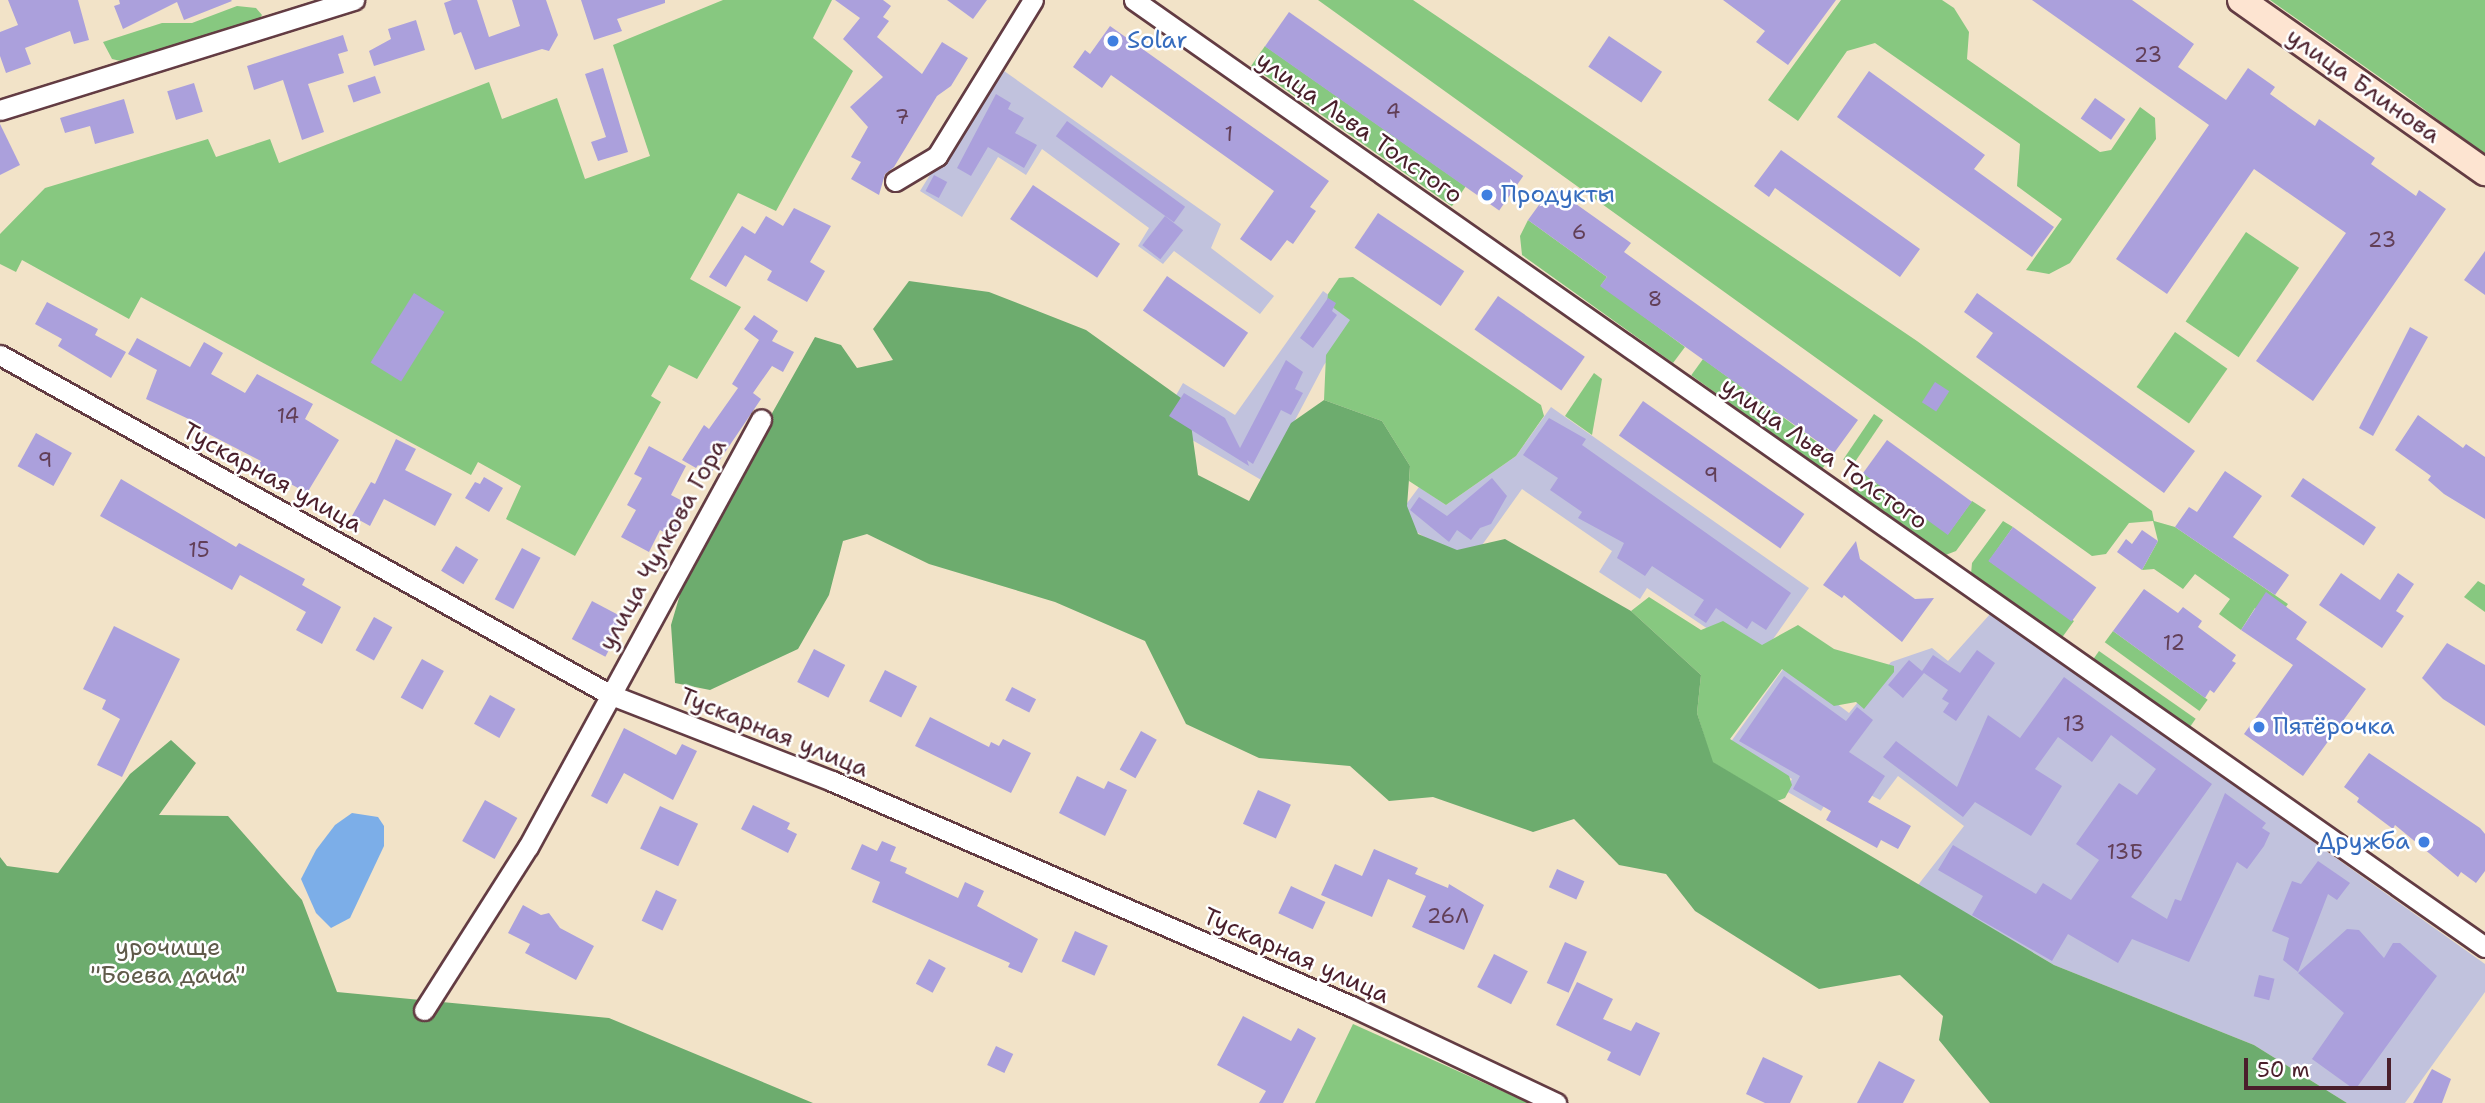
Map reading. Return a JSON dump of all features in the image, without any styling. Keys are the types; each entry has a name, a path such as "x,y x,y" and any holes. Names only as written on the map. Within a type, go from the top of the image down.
{"street":[{"path":"0,110 354,0"},
{"path":"895,181 937,156 1033,0"},
{"name":"улица Льва Толстого","path":"1134,0 2485,947"},
{"name":"улица Блинова","path":"2241,0 2485,172"},
{"name":"Тускарная улица","path":"0,355 609,694 883,803 1350,1006 1556,1103"},
{"name":"улица Чулкова Гора","path":"424,1010 528,847 761,419"}],"shaded area":[{"path":"997,66 1221,224 1211,248 1274,296 1260,314 1174,251 1163,264 1138,246 1149,228 1042,149 1026,175 998,157 962,217 920,191"},
{"path":"1323,291 1360,317 1324,365 1263,481 1161,422 1183,383 1235,415"},
{"path":"1551,407 1809,588 1757,662 1647,588 1640,599 1599,572 1612,551 1522,489 1480,548 1450,553 1410,528 1402,510 1419,487 1446,505 1516,456"},
{"path":"1991,613 2485,964 2485,992 2405,1103 2347,1103 2254,1045 2054,965 1918,885 1964,826 1898,776 1880,800 1840,779 1821,811 1786,791 1792,779 1730,743 1786,665 1849,713 1891,662 1932,648 1948,661"}],"green space":[{"path":"723,0 832,0 813,38 853,71 776,211 738,193 690,279 741,307 697,379 669,365 651,396 661,402 575,556 506,519 521,486 478,462 471,475 141,297 129,319 22,260 16,272 0,264 0,234 45,188 208,139 216,157 270,139 279,163 489,82 502,119 557,98 585,179 650,156 613,45"},
{"path":"1318,0 1413,0 1917,341 2152,511 2154,521 2175,527 2288,604 2275,622 2255,608 2241,630 2219,614 2230,599 2195,574 2183,589 2154,569 2142,570 2158,541 2153,521 2129,523 2106,554 2092,556"},
{"path":"1841,0 1942,0 1954,8 1969,32 1967,59 2100,152 2111,150 2140,107 2155,118 2156,139 2070,263 2049,274 2026,270 2062,219 2017,186 2020,144 1875,43 1847,51 1798,121 1768,100"},
{"path":"2270,0 2485,0 2485,155 2405,95"},
{"path":"237,6 256,8 262,15 257,24 125,62 112,59 103,42 162,23 192,23"},
{"path":"1265,46 1466,187 1452,206 1251,66"},
{"path":"1528,220 1607,277 1601,285 1685,347 1673,363 1522,255 1520,236"},
{"path":"2246,232 2299,268 2239,357 2186,322"},
{"path":"1353,277 1541,405 1544,416 1516,456 1446,505 1409,481 1410,466 1382,421 1324,400 1326,355 1350,320 1327,303 1328,294 1339,278"},
{"path":"909,281 989,292 1086,330 1188,403 1198,475 1249,501 1291,423 1324,400 1382,421 1410,466 1407,506 1418,534 1457,550 1505,539 1631,611 1701,675 1697,713 1713,762 2054,965 2254,1045 2347,1103 1990,1103 1939,1040 1943,1016 1900,975 1819,989 1695,911 1666,874 1619,865 1574,819 1533,832 1433,797 1389,801 1350,766 1259,758 1186,724 1145,641 1055,602 929,564 867,534 843,541 829,595 798,649 710,690 675,683 671,625 691,557 815,337 841,345 857,368 893,360 873,329"},
{"path":"2175,332 2227,369 2189,424 2137,387"},
{"path":"1703,359 1833,454 1821,470 1691,375"},
{"path":"1594,373 1602,379 1592,435 1565,416"},
{"path":"1874,414 1883,420 1852,466 1843,460"},
{"path":"1863,473 1948,534 1972,501 1986,510 1956,551 1943,556 1851,491"},
{"path":"2003,521 2013,527 1989,561 2074,621 2061,639 1971,574 1972,563"},
{"path":"2478,581 2485,585 2485,612 2464,597"},
{"path":"1649,597 1701,630 1723,621 1762,645 1798,625 1834,649 1894,666 1894,672 1864,709 1856,702 1834,706 1782,669 1730,739 1789,776 1792,785 1785,798 1777,801 1712,762 1697,713 1701,675 1631,611"},
{"path":"2113,631 2208,700 2199,711 2105,642"},
{"path":"2099,651 2196,719 2188,730 2091,662"},
{"name":"урочище \"Боева дача\"","path":"171,740 196,763 159,815 228,816 302,900 337,992 609,1018 813,1103 0,1103 0,857 7,866 58,873 130,774"},
{"path":"1353,1024 1529,1103 1315,1103"}],"water":[{"path":"352,813 378,817 384,826 384,846 350,918 331,928 316,913 301,879 316,850 335,825"}],"building":[{"path":"8,0 78,0 89,40 74,44 70,31 25,48 31,64 6,73 0,56 0,32 18,25"},
{"path":"119,0 232,1 184,20 177,2 123,29 114,6 120,4"},
{"path":"452,0 477,0 489,37 520,26 512,0 546,0 558,35 549,51 542,49 475,70 461,32 454,35 444,3"},
{"path":"581,0 665,0 665,3 617,19 622,31 594,40"},
{"path":"835,0 883,0 891,6 883,17 889,21 877,37 922,74 942,42 968,58 951,86 937,96 894,167 885,174 879,195 851,179 861,162 851,157 868,127 850,107 883,77 843,39 860,18"},
{"path":"947,0 987,0 973,19"},
{"path":"1723,0 1836,0 1788,65 1756,42 1765,31"},
{"path":"2032,0 2132,0 2194,44 2178,67 2226,100 2248,68 2275,87 2270,94 2315,126 2319,119 2375,158 2371,164 2416,196 2419,190 2446,209 2313,401 2256,361 2346,233 2254,169 2167,294 2116,259 2209,125"},
{"path":"1289,12 1523,176 1499,210 1265,46"},
{"path":"416,20 425,50 374,66 369,51 391,39 388,29"},
{"path":"1110,26 1329,181 1310,207 1316,211 1293,244 1287,240 1271,261 1240,239 1274,191 1111,75 1102,88 1073,67 1085,50 1090,54"},
{"path":"343,35 348,51 338,54 344,73 308,84 324,132 302,140 283,80 254,90 247,66"},
{"path":"1609,36 1662,72 1641,102 1588,67"},
{"path":"603,68 628,152 598,161 591,142 606,137 585,74"},
{"path":"1869,71 1985,155 1974,169 2054,227 2032,257 1837,117"},
{"path":"375,76 381,93 353,102 348,85"},
{"path":"194,83 203,112 176,120 167,91"},
{"path":"996,94 1011,103 1008,109 1024,118 1015,133 1037,145 1024,168 988,147 971,176 957,168"},
{"path":"2095,98 2125,119 2111,140 2081,118"},
{"path":"124,99 134,133 95,144 90,126 65,133 60,118"},
{"path":"1067,121 1185,207 1174,222 1056,136"},
{"path":"0,124 20,165 0,175"},
{"path":"1781,150 1920,249 1900,277 1775,188 1769,197 1754,186"},
{"path":"934,175 947,182 939,198 926,191"},
{"path":"1033,185 1120,244 1097,278 1010,219"},
{"path":"1552,187 1631,243 1624,252 1858,420 1834,453 1600,286 1607,277 1528,220"},
{"path":"794,208 831,226 810,262 825,271 807,302 767,280 772,271 745,255 726,287 709,277 742,226 755,234 766,216 783,226"},
{"path":"1378,213 1464,271 1441,306 1355,248"},
{"path":"1165,216 1183,230 1160,259 1142,245"},
{"path":"2485,251 2485,295 2464,280"},
{"path":"1167,276 1248,333 1224,367 1143,310"},
{"path":"414,293 445,312 401,382 371,363"},
{"path":"1977,293 2195,451 2164,493 1976,357 1993,333 1964,312"},
{"path":"1498,296 1585,357 1561,390 1474,330"},
{"path":"1328,298 1336,303 1332,311 1337,315 1313,348 1300,338"},
{"path":"47,302 98,329 95,335 126,352 111,378 58,346 62,339 35,324"},
{"path":"754,315 778,331 772,341 794,352 783,372 772,366 753,393 761,399 711,473 682,460 704,425 709,429 738,388 732,384 759,340 744,329"},
{"path":"2410,327 2428,337 2373,436 2359,428"},
{"path":"137,338 190,367 204,342 223,353 211,374 245,393 257,374 313,404 305,419 339,440 307,493 258,466 261,461 193,426 195,422 146,399 157,370 128,354"},
{"path":"1286,360 1303,372 1295,389 1303,393 1291,415 1281,410 1253,464 1247,460 1249,466 1169,416 1184,393 1225,418 1240,448"},
{"path":"1935,382 1949,391 1936,411 1922,402"},
{"path":"1643,401 1804,514 1780,548 1619,435"},
{"path":"2418,415 2463,448 2466,444 2485,457 2485,519 2444,494 2428,480 2431,476 2395,450"},
{"path":"1549,418 1586,439 1582,445 1791,593 1766,630 1752,621 1747,629 1716,608 1706,623 1694,615 1704,600 1652,566 1645,576 1617,558 1624,543 1578,518 1582,512 1550,490 1558,478 1523,455"},
{"path":"36,433 72,453 53,486 18,466"},
{"path":"396,439 416,449 405,470 452,494 435,526 384,499 370,526 352,516 371,482 375,484"},
{"path":"1887,440 1972,502 1948,535 1863,473"},
{"path":"649,446 686,466 671,495 692,506 674,538 660,530 649,552 621,537 636,510 627,505 642,478 634,474"},
{"path":"2225,471 2262,496 2233,537 2289,575 2275,595 2175,527 2189,507 2197,512"},
{"path":"484,477 503,488 489,512 465,498 475,482 480,484"},
{"path":"1492,478 1507,496 1491,524 1480,528 1471,540 1457,530 1449,542 1410,510 1419,497 1447,516"},
{"path":"2303,478 2376,527 2364,545 2291,496"},
{"path":"121,479 236,547 239,543 305,579 302,585 341,607 322,644 296,630 306,612 240,575 232,590 100,516"},
{"path":"2013,527 2096,588 2072,622 1988,561"},
{"path":"2142,530 2158,541 2142,570 2117,552 2126,539 2132,544"},
{"path":"1856,541 1860,559 1915,599 1934,598 1902,642 1844,595 1842,598 1823,585"},
{"path":"456,546 478,559 463,584 441,571"},
{"path":"522,548 541,558 513,609 495,599"},
{"path":"2341,573 2380,600 2398,573 2414,584 2396,611 2404,616 2382,648 2319,605"},
{"path":"2144,589 2178,613 2183,607 2202,621 2198,627 2236,655 2232,661 2236,663 2214,693 2210,690 2205,698 2113,631"},
{"path":"2266,592 2307,622 2296,639 2366,689 2303,776 2244,734 2293,665 2241,630"},
{"path":"592,601 626,619 605,657 572,639"},
{"path":"374,617 392,627 374,660 356,650"},
{"path":"114,626 180,659 122,777 97,765 120,719 102,709 106,700 83,689"},
{"path":"2447,643 2485,665 2485,726 2443,699 2422,678"},
{"path":"814,649 845,665 828,698 797,682"},
{"path":"1977,650 1995,663 1956,721 1943,712 1949,703 1942,699 1948,690 1924,673 1903,698 1888,685 1909,660 1922,671 1933,655 1960,673"},
{"path":"422,659 444,671 423,710 401,697"},
{"path":"885,670 917,686 901,718 869,701"},
{"path":"1784,676 1846,721 1857,707 1873,720 1849,752 1885,776 1868,802 1911,826 1898,849 1881,840 1877,848 1826,820 1831,811 1793,789 1800,776 1739,741"},
{"path":"2064,677 2212,784 2131,897 2167,919 2175,899 2181,901 2225,793 2266,823 2262,828 2270,833 2264,846 2247,869 2237,862 2189,962 2132,939 2118,963 2068,934 2052,961 1972,915 1983,896 1938,870 1953,845 2036,894 2043,883 2071,900 2099,860 2076,844 2119,783 2137,795 2156,769 2111,735 2092,762 2058,737 2035,769 2062,786 2031,836 1975,802 1963,817 1883,757 1896,741 1957,787 1988,715 2020,738"},
{"path":"1012,687 1036,699 1029,713 1005,700"},
{"path":"490,695 515,709 499,738 474,724"},
{"path":"930,717 989,747 991,742 999,746 1003,739 1031,753 1011,793 915,746"},
{"path":"624,728 676,755 682,744 697,751 673,800 624,773 607,804 591,796"},
{"path":"1141,731 1157,740 1135,778 1120,769"},
{"path":"2369,753 2485,834 2485,871 2476,883 2461,872 2458,877 2395,825 2393,829 2357,802 2359,798 2344,787"},
{"path":"1077,776 1104,789 1108,781 1127,790 1105,836 1059,813"},
{"path":"1258,790 1291,805 1276,838 1243,824"},
{"path":"485,800 517,818 495,859 462,841"},
{"path":"753,805 790,823 787,829 797,834 788,853 741,829"},
{"path":"660,806 698,824 678,866 640,849"},
{"path":"882,841 896,847 890,861 907,868 905,873 958,898 965,882 984,891 977,906 1038,939 1022,973 1008,967 1010,963 872,902 880,882 851,869 862,844 877,851"},
{"path":"1374,849 1418,868 1415,874 1448,888 1449,884 1484,905 1464,950 1412,927 1426,896 1388,879 1372,917 1321,895 1335,864 1362,876"},
{"path":"2318,861 2350,883 2337,900 2328,894 2298,972 2283,960 2289,938 2272,931 2292,881 2301,884"},
{"path":"1557,869 1584,881 1576,899 1549,887"},
{"path":"1291,886 1325,902 1313,929 1278,913"},
{"path":"656,890 677,900 662,931 642,921"},
{"path":"523,905 541,915 549,913 560,928 594,946 576,980 525,953 530,944 508,933"},
{"path":"2347,929 2359,930 2384,958 2393,943 2400,943 2437,976 2355,1090 2312,1059 2344,1013 2298,973"},
{"path":"1075,931 1108,946 1094,976 1062,961"},
{"path":"1565,942 1587,952 1569,993 1547,983"},
{"path":"1494,954 1528,971 1511,1004 1477,987"},
{"path":"929,959 946,968 933,993 916,984"},
{"path":"2259,975 2275,979 2269,1000 2254,996"},
{"path":"1577,982 1613,999 1603,1019 1631,1031 1636,1022 1660,1033 1640,1076 1607,1060 1611,1052 1556,1025"},
{"path":"1243,1016 1291,1041 1298,1028 1316,1038 1283,1103 1259,1103 1266,1091 1217,1065"},
{"path":"996,1046 1013,1054 1004,1073 987,1065"},
{"path":"1763,1057 1803,1076 1790,1103 1765,1103 1746,1094"},
{"path":"1879,1061 1915,1080 1903,1103 1857,1103"},
{"path":"2432,1069 2451,1079 2442,1103 2413,1103"}],"place":[{"name":"Solar","path":"1113,41"},
{"name":"Продукты","path":"1487,195"},
{"name":"Пятёрочка","path":"2259,727"},
{"name":"Дружба","path":"2424,842"}]}
